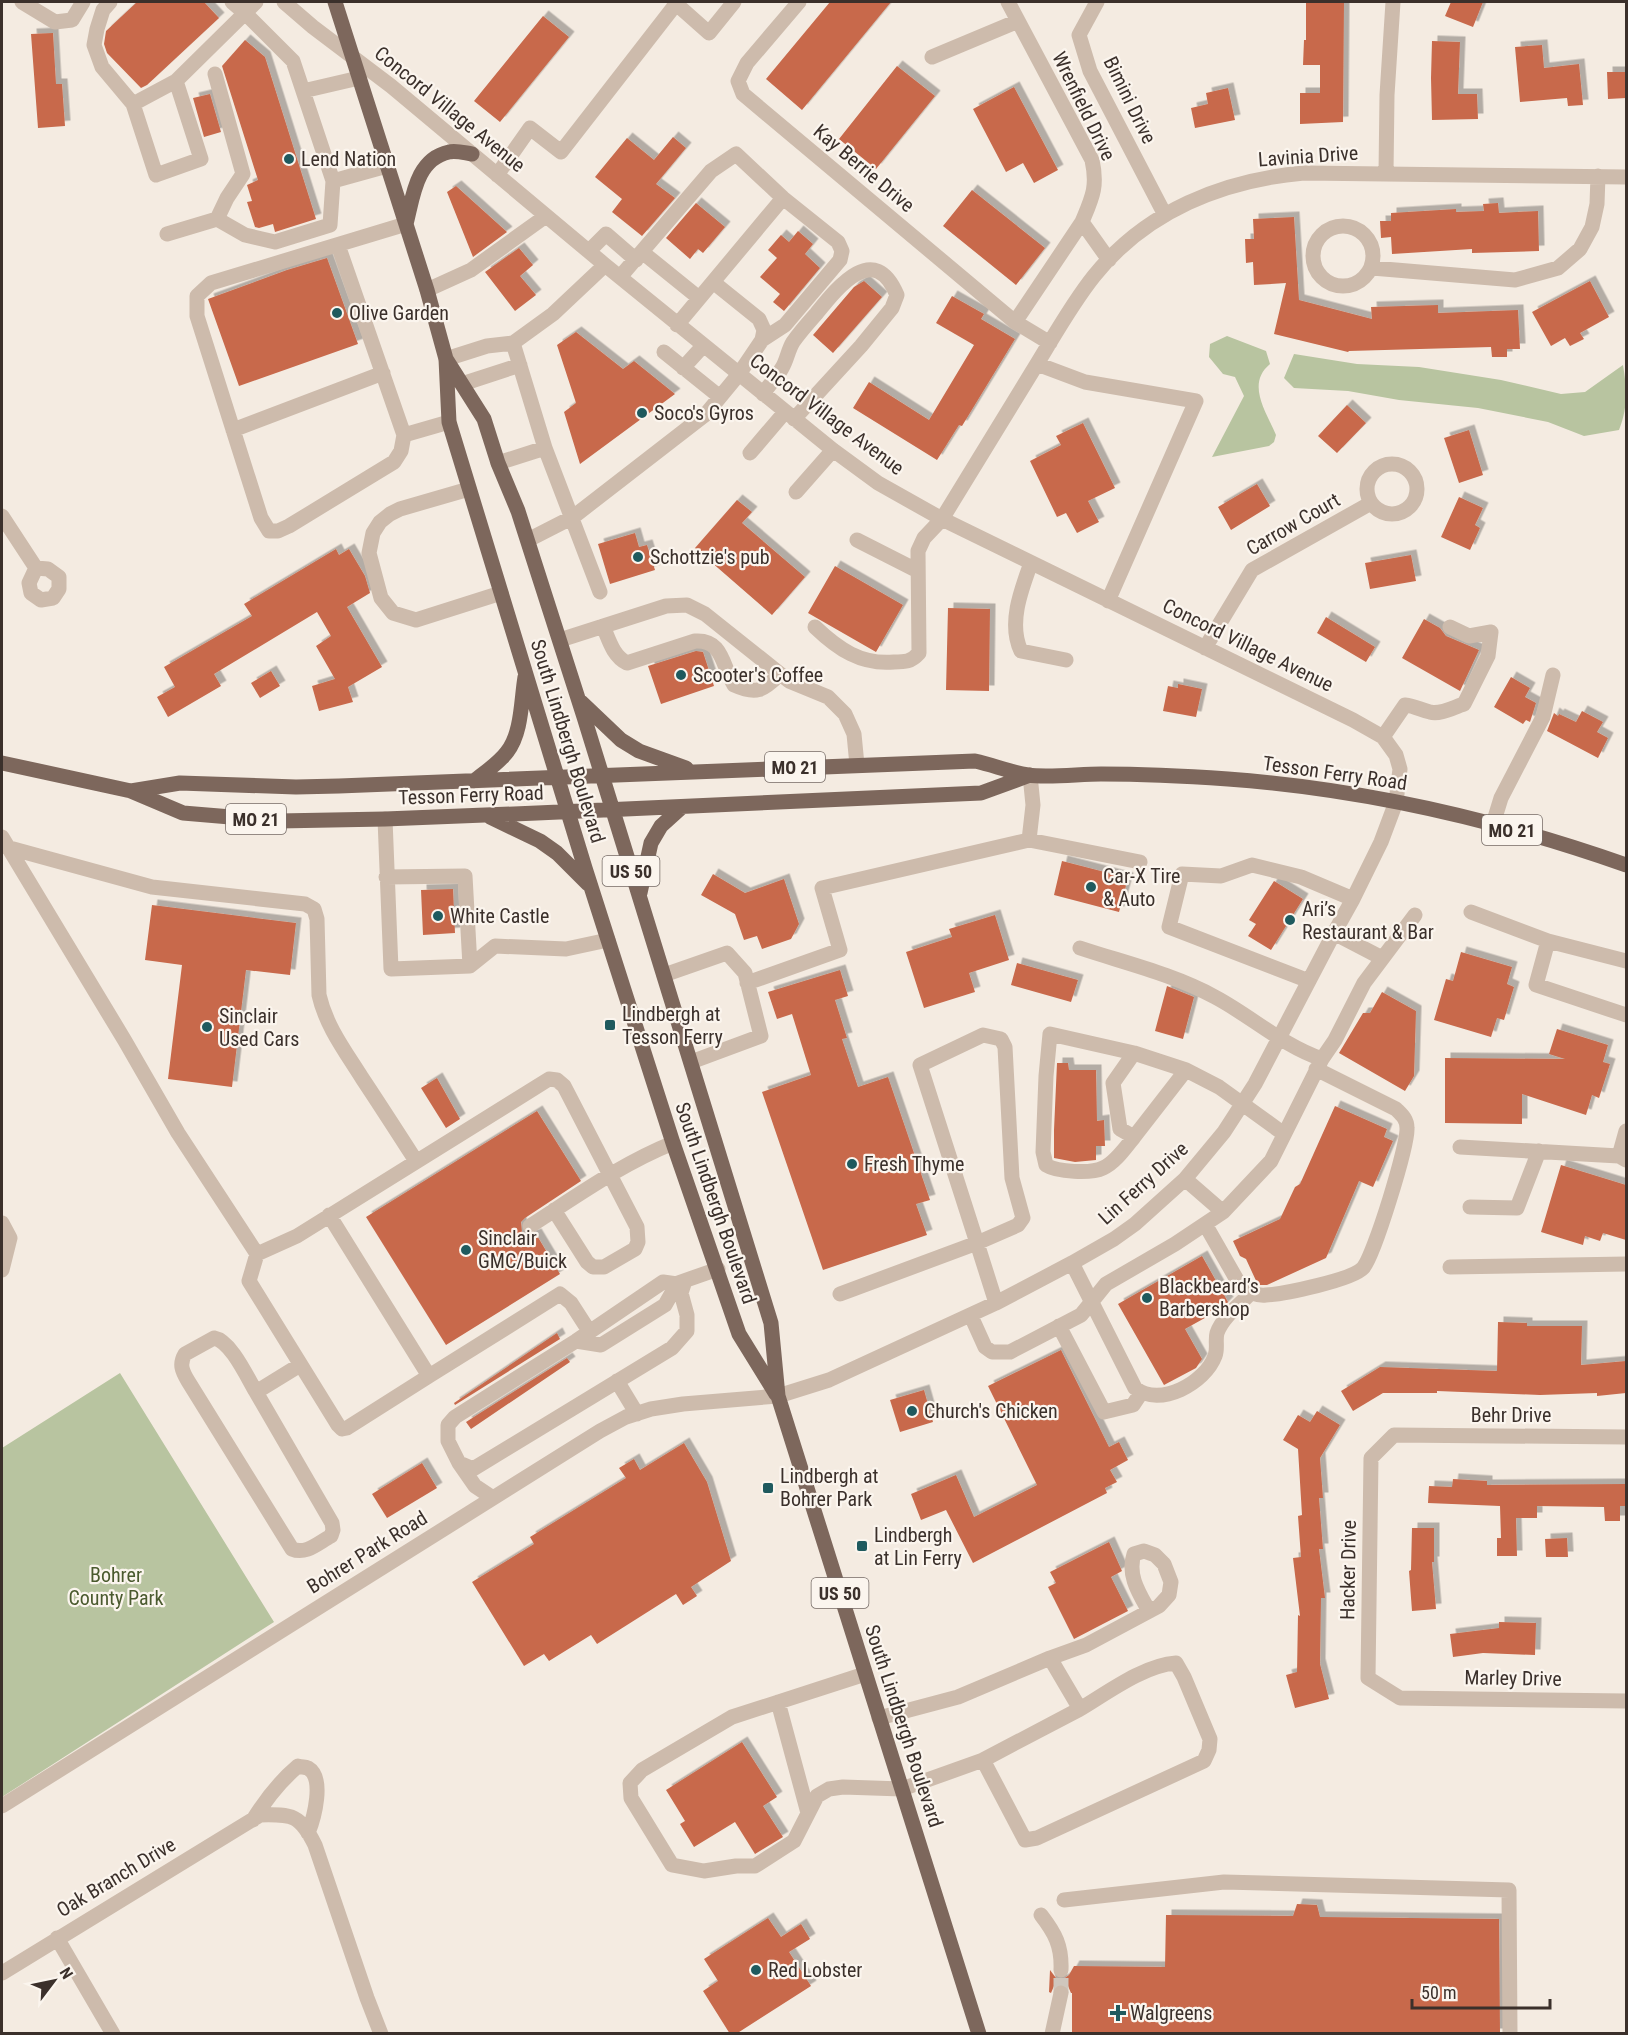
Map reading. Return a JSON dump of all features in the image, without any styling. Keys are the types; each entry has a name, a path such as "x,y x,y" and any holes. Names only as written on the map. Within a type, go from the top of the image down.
{"main road":[{"name":"South Lindbergh Boulevard","path":"335,2 427,290 446,359 449,422 608,940 673,1143 739,1334 778,1396"},
{"path":"406,224 418,177 425,165 434,157 450,151 472,154"},
{"name":"South Lindbergh Boulevard","path":"446,359 484,419 498,463 528,540 560,640 771,1323 778,1396 979,2034"},
{"path":"474,781 508,751 514,738 526,671"},
{"path":"579,700 621,740 639,751 691,771"},
{"name":"Tesson Ferry Road","path":"131,791 180,783 296,787 975,761 1030,775 1116,774 1231,780 1396,802 1493,824 1626,865"},
{"name":"Tesson Ferry Road","path":"2,763 131,791 183,813 278,820 385,819 569,812 981,793 1030,775"},
{"path":"639,896 651,843 661,826 682,807"},
{"path":"487,815 557,852 592,889"}],"street":[{"path":"21,2 55,22 72,20 83,2"},
{"path":"110,2 103,10 94,45 102,67 134,104 156,175 201,159 176,81"},
{"path":"167,234 217,219 245,235 275,242 330,225 333,182 293,61 232,2"},
{"path":"134,104 176,81 256,2"},
{"name":"Concord Village Avenue","path":"284,2 391,86 677,325 833,450 878,483 942,519 1353,720 1383,737 1396,755 1400,769 1396,802"},
{"path":"497,175 530,128 561,152 675,3 709,33 734,2"},
{"name":"Kay Berrie Drive","path":"799,2 747,63 738,81 743,94 1015,322 1050,343"},
{"name":"Wrenfield Drive","path":"1008,2 1092,160 1096,178 1094,193 1082,222 1015,322"},
{"name":"Bimini Drive","path":"1097,2 1079,35 1090,71 1165,215"},
{"path":"1386,173 1387,95 1393,2"},
{"path":"932,57 1018,21"},
{"path":"215,74 243,174 227,198 217,219"},
{"path":"303,91 359,78"},
{"path":"620,277 711,171 735,154 783,198 838,242 842,251 840,260 785,325 762,340"},
{"path":"333,182 387,166"},
{"name":"Lavinia Drive","path":"815,627 831,643 865,661 909,661 918,653 918,551 924,538 942,519 1079,296 1109,260 1165,215 1218,189 1274,176 1338,172 1626,177"},
{"path":"1372,268 1515,280 1558,268 1581,249 1592,227 1597,204 1598,176"},
{"path":"677,325 783,198"},
{"path":"427,290 471,270 546,216"},
{"path":"1082,222 1109,260"},
{"path":"338,245 404,435 401,451 394,462 289,526 278,531 269,531 261,518 197,316 197,296 211,283 406,224"},
{"path":"1333,227 1356,228 1368,238 1373,248 1372,268 1367,276 1348,287 1328,283 1320,277 1315,268 1313,250 1317,240 1333,227"},
{"path":"589,251 606,234 699,298"},
{"path":"446,359 487,346 513,343 554,314 605,265"},
{"path":"750,453 861,346 892,308 897,295 884,276 875,270 862,270 839,285 792,344 783,367 763,393"},
{"path":"528,540 573,517 706,414 739,374 762,340 764,330 759,319 713,282"},
{"path":"513,343 545,448 600,592"},
{"path":"683,368 703,346"},
{"path":"664,352 720,397"},
{"path":"1037,364 1085,382 1196,401 1108,600"},
{"path":"462,384 520,365"},
{"path":"233,430 383,373"},
{"path":"404,435 449,422"},
{"path":"498,463 545,448"},
{"path":"796,492 833,450"},
{"path":"469,489 400,509 380,522 373,533 369,553 381,598 393,613 416,620 501,593"},
{"name":"Carrow Court","path":"1205,648 1252,570 1371,503"},
{"path":"2,516 36,568"},
{"path":"857,540 918,571"},
{"path":"1031,563 1018,598 1016,640 1021,651 1066,660"},
{"path":"560,640 666,606 687,605 705,614 789,681 828,697 845,714 854,734 857,765"},
{"path":"603,626 615,653 627,663 695,641 705,640 713,644 720,654 734,685 755,691 767,687 780,674"},
{"path":"1383,737 1406,705 1431,712 1464,704 1488,657 1491,632 1469,636 1450,627"},
{"path":"1493,824 1501,798 1543,717 1552,675"},
{"path":"1029,840 1033,805 1030,775"},
{"name":"Lin Ferry Drive","path":"778,1396 829,1380 996,1304 1114,1239 1135,1224 1185,1179 1224,1132 1280,1039 1381,842 1396,802"},
{"path":"385,819 391,969 470,966 495,946 566,949 608,940"},
{"path":"747,983 840,950 822,888 1029,840 1140,862"},
{"path":"4,842 152,887 305,904 314,909 317,918 321,1006 342,1046 416,1161"},
{"path":"4,842 178,1132 258,1254"},
{"path":"1310,981 1169,927 1182,874 1221,876 1252,865 1301,877 1353,899"},
{"path":"386,877 465,876 470,966"},
{"path":"1471,912 1548,941 1626,961"},
{"path":"971,1316 985,1347 992,1352 1010,1352 1081,1315 1106,1284 1223,1212 1271,1161 1319,1064 1335,1040 1364,983 1415,915"},
{"path":"1334,933 1382,958"},
{"path":"1548,941 1536,985 1626,1015"},
{"path":"1080,948 1164,975 1214,996 1319,1064 1396,1108 1405,1118 1407,1129 1380,1229 1363,1268 1343,1279 1265,1296 1251,1293 1241,1287 1205,1224"},
{"path":"664,975 727,953 745,973 761,1036 691,1062"},
{"path":"1186,1070 1134,1137 1103,1168 1095,1170 1053,1169 1046,1165 1043,1152 1050,1034 1134,1053 1186,1070 1219,1087 1284,1134"},
{"path":"840,1294 977,1243 1018,1225 1023,1218 1012,1178 1005,1047 1001,1039 983,1035 920,1065 977,1243 996,1304"},
{"path":"1134,1053 1113,1083 1120,1129 1134,1137"},
{"path":"554,1210 587,1262 593,1267 604,1267 635,1249 638,1242 638,1231 564,1086 553,1079 545,1081 297,1236 258,1254 249,1281 342,1429 560,1294 571,1302 590,1331"},
{"path":"1460,1147 1623,1158 1626,1131"},
{"path":"530,1226 610,1174 643,1155 673,1143"},
{"path":"1470,1207 1517,1208 1539,1151"},
{"path":"1185,1179 1223,1212"},
{"path":"329,1215 429,1376"},
{"path":"2,1223 10,1238 2,1270"},
{"path":"1072,1263 1135,1388 1141,1393 1155,1396 1180,1390 1208,1370 1216,1354 1217,1332 1251,1293"},
{"path":"1450,1267 1626,1264"},
{"path":"576,1341 599,1334 650,1304 681,1282 718,1269"},
{"path":"493,1497 475,1486 459,1463 448,1441 448,1425 455,1417 576,1341 663,1282 681,1282"},
{"path":"459,1463 473,1469 672,1348 687,1331 687,1315 681,1293 681,1282"},
{"path":"1059,1326 1104,1412 1133,1405 1141,1393"},
{"path":"211,1338 219,1338 228,1346 256,1392 332,1523 331,1536 305,1551 292,1549 266,1508 182,1371 183,1357 187,1352 211,1338"},
{"path":"256,1392 300,1365"},
{"path":"617,1381 636,1414"},
{"name":"Bohrer Park Road","path":"2,1806 600,1431 651,1409 778,1396"},
{"name":"Behr Drive","path":"1394,1435 1626,1437"},
{"name":"Hacker Drive","path":"1394,1435 1371,1458 1368,1678 1400,1698"},
{"path":"879,1718 958,1697 1086,1645 1149,1611"},
{"path":"1050,1658 1080,1708"},
{"path":"865,1674 732,1717 642,1770 630,1783 631,1798 672,1864 704,1871 755,1866 794,1841 817,1796 830,1789 843,1787 902,1789 983,1760 1137,1676 1166,1663 1176,1663 1210,1739 1209,1750 1204,1761 1037,1838 1025,1840 983,1760"},
{"name":"Marley Drive","path":"1400,1698 1626,1701"},
{"path":"778,1702 808,1813"},
{"name":"Oak Branch Drive","path":"253,1820 267,1796 284,1777 298,1766 308,1769 315,1777 318,1790 308,1833"},
{"name":"Oak Branch Drive","path":"2,1973 260,1815 286,1815 305,1827 315,1845 381,2034"},
{"path":"1064,1900 1224,1882 1509,1890 1510,2034"},
{"path":"1041,1915 1055,1934 1062,1959 1061,1970"},
{"path":"57,1938 113,2034"},
{"path":"1052,2034 1061,1993"}],"green space":[{"path":"1227,336 1266,351 1270,364 1259,380 1260,398 1276,435 1274,442 1269,446 1212,457 1244,396 1235,377 1223,374 1209,357 1210,344"},
{"path":"1294,354 1357,364 1419,367 1501,380 1561,394 1585,392 1623,365 1626,390 1624,414 1619,430 1584,436 1548,422 1478,408 1399,400 1348,391 1294,388 1284,378"},
{"name":"Bohrer County Park","path":"120,1373 274,1622 2,1797 2,1448"}],"building":[{"path":"137,2 204,2 219,18 141,88 107,53 104,44 106,31"},
{"path":"830,2 891,2 802,110 766,79"},
{"path":"1306,2 1344,2 1343,122 1300,124 1300,93 1320,93 1320,65 1303,65 1304,40 1306,40"},
{"path":"1451,2 1483,2 1473,27 1445,16"},
{"path":"543,16 569,37 500,122 474,101"},
{"path":"53,33 56,84 62,84 65,126 38,128 31,34"},
{"path":"245,40 265,57 316,219 275,232 273,224 255,227 247,202 252,201 247,185 258,180 222,66"},
{"path":"1432,41 1460,42 1458,94 1477,94 1478,119 1432,120"},
{"path":"1542,45 1544,68 1579,64 1583,105 1568,106 1567,98 1520,102 1515,47"},
{"path":"897,66 935,96 876,169 839,139"},
{"path":"1607,72 1626,72 1626,98 1608,99"},
{"path":"1014,87 1058,170 1034,183 1023,163 1006,172 973,109"},
{"path":"1228,88 1235,120 1195,128 1191,108 1208,104 1206,93"},
{"path":"210,94 221,132 204,137 193,98"},
{"path":"673,137 686,148 656,184 675,198 642,236 612,212 622,199 595,177 627,138 654,160"},
{"path":"456,186 507,232 473,257 447,192"},
{"path":"972,190 1045,248 1016,285 943,226"},
{"path":"696,203 725,227 703,253 698,249 690,259 666,238"},
{"path":"1498,203 1499,213 1538,211 1539,251 1472,253 1472,249 1392,254 1391,237 1381,238 1380,221 1391,221 1391,213 1456,209 1456,212 1484,211 1483,204"},
{"path":"1294,217 1299,300 1372,319 1371,307 1438,305 1438,313 1518,310 1520,349 1507,349 1507,357 1492,357 1491,347 1348,352 1274,334 1286,283 1254,285 1253,262 1246,263 1245,239 1254,239 1253,219"},
{"path":"798,231 813,244 805,254 820,268 784,311 773,302 780,294 760,277 777,258 768,250 781,235 789,242"},
{"path":"519,248 533,265 520,276 536,295 515,311 485,272"},
{"path":"327,258 358,344 239,386 208,299"},
{"path":"864,281 882,297 833,353 813,335 854,287"},
{"path":"1590,281 1609,317 1580,333 1584,339 1570,346 1565,338 1551,346 1532,312"},
{"path":"952,296 984,314 981,319 1015,339 962,426 959,425 937,460 853,408 869,382 929,420 974,345 936,323"},
{"path":"576,332 623,369 634,361 675,394 580,464 564,412 576,403 557,345"},
{"path":"1347,405 1366,423 1337,453 1318,436"},
{"path":"1083,423 1115,488 1088,501 1099,522 1077,533 1066,513 1057,517 1030,461 1061,445 1056,436"},
{"path":"1469,430 1483,475 1459,483 1444,438"},
{"path":"1257,484 1270,506 1231,530 1218,507"},
{"path":"1459,497 1483,508 1475,525 1480,528 1470,550 1441,537"},
{"path":"737,500 752,512 742,523 805,577 772,615 695,548"},
{"path":"635,533 639,547 647,545 655,570 610,584 598,544"},
{"path":"336,549 339,555 349,549 365,576 370,593 347,607 382,667 348,687 353,702 319,711 312,686 335,679 316,646 331,636 317,612 214,674 221,686 168,717 157,697 175,687 164,667 252,616 244,604"},
{"path":"1411,555 1416,581 1370,589 1365,563"},
{"path":"835,566 903,605 876,652 808,613"},
{"path":"948,608 990,609 989,691 946,690"},
{"path":"1326,617 1375,647 1366,662 1317,633"},
{"path":"1424,619 1440,628 1446,636 1479,650 1460,691 1402,658"},
{"name":"Scooter's Coffee","path":"696,651 703,652 714,686 661,704 648,666"},
{"path":"271,671 280,686 260,698 251,683"},
{"path":"1511,677 1530,688 1525,697 1536,703 1530,722 1526,720 1523,724 1494,707"},
{"path":"1178,684 1202,689 1196,717 1163,711 1168,686 1178,688"},
{"path":"1582,711 1603,722 1597,732 1608,738 1598,758 1547,731 1554,713 1576,722"},
{"name":"Car-X Tire & Auto","path":"1062,861 1128,878 1119,912 1054,895"},
{"path":"713,874 745,893 784,879 799,924 791,939 762,949 757,936 744,940 735,914 701,895"},
{"path":"1274,881 1303,899 1271,950 1248,936 1256,924 1249,920"},
{"name":"White Castle","path":"453,889 455,933 423,935 421,890"},
{"name":"Sinclair Used Cars","path":"152,905 296,923 290,975 246,970 232,1087 168,1079 182,965 145,960"},
{"path":"995,915 1009,960 969,973 975,992 924,1008 906,952 952,937 949,929"},
{"path":"1461,952 1512,967 1507,984 1514,987 1504,1020 1497,1018 1491,1037 1434,1020 1446,979 1453,981"},
{"path":"1017,963 1078,980 1071,1002 1011,985"},
{"name":"Fresh Thyme","path":"840,970 848,996 835,1000 847,1038 842,1039 858,1087 888,1077 930,1200 916,1204 927,1235 823,1270 762,1092 811,1075 792,1014 777,1019 768,992"},
{"path":"1167,986 1194,997 1183,1039 1155,1031"},
{"path":"1382,992 1416,1011 1414,1076 1405,1091 1339,1053 1363,1013 1370,1013"},
{"path":"1557,1029 1608,1045 1603,1062 1610,1064 1599,1098 1592,1095 1586,1115 1522,1094 1522,1124 1445,1123 1445,1058 1565,1059 1549,1054"},
{"path":"1057,1063 1068,1063 1069,1070 1096,1070 1097,1121 1104,1120 1105,1146 1096,1146 1096,1160 1075,1162 1054,1158"},
{"path":"437,1078 460,1119 446,1128 421,1088"},
{"path":"1335,1106 1387,1129 1384,1137 1393,1141 1373,1187 1359,1181 1326,1258 1267,1285 1258,1285 1246,1259 1240,1256 1233,1241 1280,1219 1295,1187 1300,1184"},
{"name":"Sinclair GMC/Buick","path":"537,1111 581,1181 521,1222 522,1232 530,1236 536,1234 560,1274 446,1345 366,1217"},
{"path":"1561,1165 1626,1185 1626,1240 1603,1233 1600,1241 1585,1236 1583,1245 1541,1232"},
{"path":"1202,1256 1228,1302 1221,1309 1185,1329 1202,1359 1196,1368 1164,1385 1118,1304"},
{"path":"1498,1322 1527,1323 1527,1326 1582,1326 1581,1365 1626,1361 1626,1393 1597,1396 1597,1393 1540,1395 1437,1391 1437,1393 1383,1393 1353,1411 1341,1391 1380,1367 1497,1371"},
{"path":"557,1333 560,1339 455,1405 454,1403"},
{"path":"1061,1350 1109,1447 1119,1442 1128,1460 1110,1470 1117,1482 1105,1488 1107,1493 973,1563 946,1510 921,1520 911,1494 956,1475 974,1517 1037,1485 988,1386"},
{"path":"567,1358 570,1362 471,1429 466,1422"},
{"name":"Church's Chicken","path":"924,1390 933,1422 900,1432 890,1400"},
{"path":"1317,1411 1340,1425 1320,1458 1323,1498 1319,1498 1323,1549 1319,1549 1325,1598 1321,1598 1320,1664 1329,1699 1295,1708 1286,1675 1297,1672 1298,1615 1300,1616 1293,1558 1301,1557 1298,1516 1302,1515 1298,1449 1283,1440 1298,1415 1310,1422"},
{"path":"684,1443 707,1482 731,1561 691,1587 697,1596 683,1605 676,1594 597,1644 591,1635 549,1661 544,1654 524,1666 472,1582 534,1544 530,1537 626,1478 619,1468 634,1459 640,1470"},
{"path":"422,1463 437,1488 387,1518 372,1494"},
{"path":"1453,1479 1487,1481 1487,1485 1626,1484 1626,1506 1620,1506 1620,1521 1605,1521 1604,1507 1537,1506 1537,1518 1516,1518 1517,1556 1497,1556 1497,1538 1501,1538 1500,1506 1428,1503 1429,1486 1452,1487"},
{"path":"1412,1528 1434,1528 1434,1562 1432,1562 1436,1609 1412,1611 1409,1571 1411,1570"},
{"path":"1567,1538 1568,1557 1546,1557 1545,1539"},
{"path":"1109,1542 1122,1571 1111,1577 1128,1611 1074,1639 1048,1587 1056,1583 1050,1572"},
{"path":"1499,1622 1536,1623 1535,1655 1483,1653 1453,1657 1450,1634 1499,1628"},
{"path":"742,1742 777,1797 763,1806 783,1837 755,1854 735,1822 694,1847 680,1824 685,1821 666,1790"},
{"path":"1297,1904 1317,1905 1320,1917 1499,1919 1500,2034 1072,2034 1072,1993 1063,1983 1054,1986 1051,1993 1049,1992 1050,1970 1056,1978 1062,1980 1069,1975 1074,1966 1165,1967 1166,1915 1293,1916"},
{"name":"Red Lobster","path":"768,1918 781,1937 801,1924 810,1939 789,1952 811,1986 736,2034 730,2034 703,1991 718,1981 704,1959"}],"tunnel":[{"path":"1061,1970 1061,1993"}],"place":[{"name":"Lend Nation","path":"289,159"},
{"name":"Olive Garden","path":"337,313"},
{"name":"Soco's Gyros","path":"642,413"},
{"name":"Schottzie's pub","path":"638,557"},
{"name":"Scooter's Coffee","path":"681,675"},
{"name":"Car-X Tire & Auto","path":"1091,887"},
{"name":"White Castle","path":"438,916"},
{"name":"Ari’s Restaurant & Bar","path":"1290,920"},
{"name":"Lindbergh at Tesson Ferry","path":"610,1025"},
{"name":"Sinclair Used Cars","path":"207,1027"},
{"name":"Fresh Thyme","path":"852,1164"},
{"name":"Sinclair GMC/Buick","path":"466,1250"},
{"name":"Blackbeard’s Barbershop","path":"1147,1298"},
{"name":"Church's Chicken","path":"912,1411"},
{"name":"Lindbergh at Bohrer Park","path":"768,1488"},
{"name":"Lindbergh at Lin Ferry","path":"862,1546"},
{"name":"Red Lobster","path":"756,1970"},
{"name":"Walgreens","path":"1118,2013"}]}
